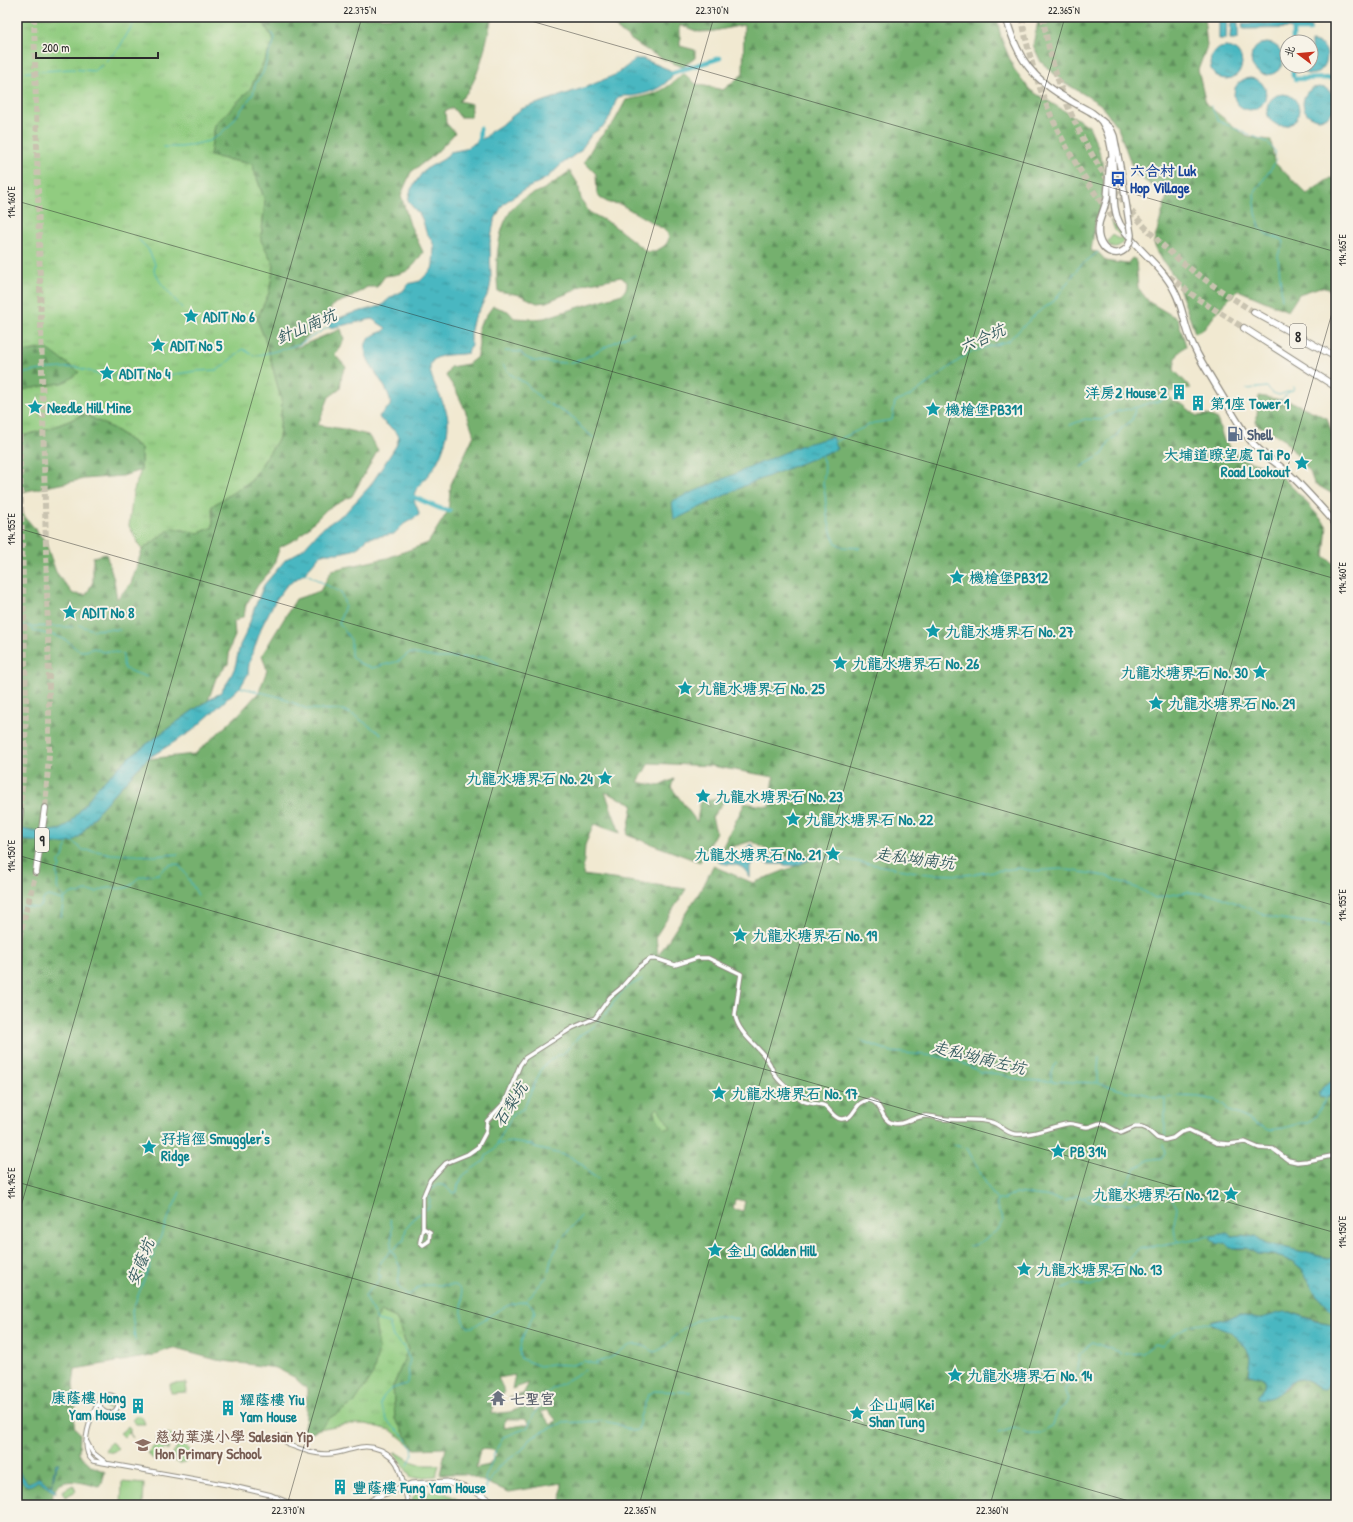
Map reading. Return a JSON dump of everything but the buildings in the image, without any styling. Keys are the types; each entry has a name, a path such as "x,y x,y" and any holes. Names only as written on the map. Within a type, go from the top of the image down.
{"highway":[{"name":"8","path":"1254,312 1336,357"},
{"name":"8","path":"1244,328 1336,387"},
{"name":"9","path":"36,872 45,808"},
{"name":"9","path":"17,840 20,811"}],"main road":[{"path":"1006,17 1020,54 1033,74 1052,90 1091,112 1112,129 1122,177 1130,235 1130,242 1127,248 1118,253 1106,250 1099,238 1100,223 1106,207 1111,148"},
{"path":"1098,117 1107,133 1111,148 1114,202 1119,221 1128,234 1162,273 1175,292 1196,353 1251,441 1303,488 1336,524"}],"street":[{"path":"424,1228 423,1201 425,1190 430,1180 446,1162 468,1154 478,1147 486,1132 487,1121 505,1102 524,1060 572,1028 595,1018 610,997 621,988 640,967 649,959 653,958 675,965 697,958 708,958 741,974 735,1015 736,1021 742,1032 768,1060 774,1073 781,1082 802,1100 822,1105 838,1118 843,1119 849,1117 859,1104 870,1100 878,1104 886,1119 890,1123 896,1124 903,1123 917,1117 931,1116 947,1120 990,1121 1008,1132 1017,1134 1034,1132 1070,1123 1086,1127 1102,1123 1121,1133 1142,1127 1163,1140 1171,1139 1181,1132 1189,1130 1216,1143 1229,1144 1245,1142 1259,1148 1273,1150 1294,1162 1336,1155"},
{"path":"91,1419 96,1414 105,1412 111,1413 116,1410 118,1401 112,1395 105,1395 94,1409 91,1419 87,1441 87,1452 91,1459 97,1462 198,1479 277,1497 294,1505"},
{"path":"101,1399 100,1405 105,1412"},
{"path":"286,1437 286,1443 289,1445 321,1454 337,1453 362,1446 379,1449 396,1462 409,1505"},
{"path":"364,1505 381,1495 403,1486 411,1484 446,1482 472,1490 499,1505"},
{"path":"276,1505 277,1497"}],"green space":[{"path":"17,17 260,17 274,41 250,89 215,125 210,156 252,164 265,201 261,240 274,265 269,293 257,319 267,345 282,403 279,438 251,481 212,506 213,527 199,533 172,528 142,550 129,526 133,493 141,470 141,448 116,430 84,414 51,428 17,437 17,391 20,390 46,348 17,353"},
{"path":"260,17 492,17 477,74 466,94 459,101 472,104 471,117 460,117 453,108 445,111 446,123 455,133 435,154 411,172 401,195 410,225 423,252 416,263 408,270 399,274 385,276 377,287 367,287 352,297 334,304 314,331 293,349 341,329 344,339 335,355 346,367 342,374 340,389 329,397 318,425 368,435 378,450 352,496 327,509 298,538 280,547 272,569 258,585 246,605 244,616 234,622 235,636 230,647 228,664 216,678 208,701 129,757 97,788 71,822 62,829 37,832 17,828 17,507 45,541 56,572 73,594 86,595 93,582 93,557 106,554 114,580 117,599 131,583 142,550 172,528 199,533 213,527 212,506 251,481 279,438 282,403 267,345 257,319 269,293 274,265 261,240 265,201 252,164 210,156 215,125 250,89 274,41"},
{"path":"605,17 997,17 1001,38 1014,69 1030,90 1089,126 1097,144 1102,161 1104,184 1101,208 1096,217 1091,251 1098,252 1106,261 1127,264 1132,258 1136,260 1138,288 1149,302 1178,319 1186,346 1177,356 1174,370 1191,388 1170,392 1169,397 1173,401 1182,404 1197,416 1207,415 1216,418 1224,441 1241,459 1274,469 1299,494 1327,526 1324,556 1336,566 1336,1079 1325,1085 1320,1098 1327,1097 1336,1092 1336,1253 1332,1257 1328,1258 1266,1243 1256,1237 1241,1235 1232,1236 1227,1234 1217,1235 1225,1243 1238,1249 1247,1248 1257,1254 1273,1255 1292,1261 1302,1269 1316,1294 1333,1312 1335,1315 1335,1322 1330,1324 1290,1312 1258,1319 1240,1315 1211,1321 1217,1326 1232,1332 1246,1346 1251,1359 1249,1374 1266,1379 1265,1386 1258,1395 1284,1390 1295,1380 1300,1379 1305,1380 1315,1387 1328,1387 1336,1377 1336,1505 561,1505 562,1483 509,1492 466,1474 440,1474 446,1448 415,1449 395,1419 393,1387 408,1349 396,1318 381,1311 375,1322 379,1349 373,1374 354,1403 331,1417 319,1429 302,1436 306,1417 307,1389 294,1377 276,1368 217,1360 172,1348 151,1356 75,1369 73,1385 76,1410 74,1424 75,1428 80,1433 79,1454 92,1466 105,1472 101,1486 99,1487 82,1483 68,1482 61,1484 56,1488 51,1505 17,1505 17,840 62,844 79,837 101,808 147,759 195,754 239,714 259,692 267,670 262,655 296,599 320,591 332,570 387,558 428,543 448,511 451,484 474,435 459,397 446,376 450,367 468,364 477,357 479,344 478,327 493,306 508,311 514,318 544,318 622,294 626,287 627,282 621,277 585,284 571,292 546,302 537,303 520,295 498,291 497,254 499,241 502,229 513,207 522,199 546,188 570,171 578,184 581,199 589,212 613,225 647,252 652,252 665,246 669,238 665,230 620,204 609,203 600,198 597,193 596,174 584,162 595,143 614,122 626,100 664,89 683,73 696,84 723,90 743,74 744,25 714,31 699,32 680,25 680,46 695,50 695,58 683,67 661,58 631,40","holes":["649,763 712,766 774,777 770,807 745,803 721,850 752,841 778,857 821,856 753,883 713,866 704,885 658,956 656,936 686,889 583,875 585,845 594,824 620,833 605,792 633,804 627,835 700,862 716,832 712,817 727,797 700,802 697,822 671,787 674,779 659,786 638,782","735,1199 745,1201 743,1211 733,1209","515,1375 512,1389 529,1383 523,1394 509,1397 525,1397 531,1405 509,1412 491,1414 493,1405 505,1392 498,1378","542,1398 549,1401 536,1411 532,1410 535,1403","548,1410 556,1420 551,1425 541,1412","505,1419 525,1419 530,1424 504,1428","480,1449 494,1450 497,1455 488,1465 476,1468"]},
{"path":"1039,17 1204,17 1207,46 1198,70 1206,104 1247,137 1271,140 1274,162 1307,194 1330,178 1336,179 1336,286 1333,290 1320,287 1299,294 1288,311 1238,290 1221,307 1204,329 1195,333 1176,279 1157,253 1154,242 1167,196 1135,174 1118,128 1100,104 1065,83 1041,62 1033,45"},
{"path":"1111,220 1125,238 1117,247 1110,246 1107,242 1113,235 1119,239 1121,237 1115,230"},
{"path":"46,348 79,372 66,382 17,391 17,353"},
{"path":"1259,396 1292,402 1327,418 1334,441 1336,442 1336,496 1314,483 1310,472 1285,440 1256,424"},
{"path":"84,414 116,430 141,448 141,470 123,476 84,479 17,493 17,437 51,428"},
{"path":"658,1108 671,1128 665,1129 658,1120 655,1110"},
{"path":"380,1311 396,1318 408,1350 393,1387 395,1419 415,1449 391,1430 366,1424 345,1424 319,1429 331,1417 354,1403 379,1349 375,1322"},
{"path":"186,1383 187,1392 171,1393 170,1384"},
{"path":"107,1399 111,1399 113,1400 113,1408 107,1409 104,1406 104,1402"},
{"path":"140,1415 145,1424 136,1424 132,1420 136,1416"},
{"path":"127,1426 130,1429 130,1434 129,1432 124,1437 120,1433"},
{"path":"171,1434 178,1441 179,1439 190,1450 187,1460 182,1463 174,1460 172,1453 177,1448 162,1435"},
{"path":"158,1435 169,1447 167,1451 156,1440"},
{"path":"111,1442 118,1448 111,1452 105,1450"},
{"path":"159,1442 166,1448 154,1460 147,1453"},
{"path":"396,1452 411,1461 423,1465 439,1465 436,1476 411,1478 394,1453"},
{"path":"122,1482 144,1484 143,1505 121,1505"},
{"path":"73,1485 76,1491 65,1497 62,1491"},
{"path":"419,1489 428,1494 430,1491 444,1493 454,1497 466,1505 414,1505 412,1499"}],"water":[{"path":"1219,17 1227,17 1226,39 1219,39"},
{"path":"1231,22 1238,22 1238,39 1230,39"},
{"path":"1242,23 1311,23 1311,28 1243,29"},
{"path":"1264,43 1270,43 1278,48 1279,69 1276,72 1270,75 1264,75 1254,68 1251,62 1251,56 1258,46"},
{"path":"1319,44 1326,51 1327,58 1325,65 1320,71"},
{"path":"1223,47 1229,47 1239,54 1242,63 1241,69 1235,76 1229,79 1223,79 1213,72 1210,66 1210,60 1217,50"},
{"path":"636,59 643,59 670,70 672,76 659,88 649,92 617,98 610,117 605,125 592,134 580,151 562,164 547,178 507,201 502,206 494,221 490,243 491,282 489,292 473,321 471,330 471,346 468,353 438,357 431,363 431,375 447,414 448,427 446,440 438,460 414,495 419,515 404,524 394,534 368,538 360,546 353,550 339,553 325,553 320,555 305,573 286,586 275,601 262,626 249,664 248,674 241,686 192,731 147,759 101,808 79,837 72,842 62,844 17,840 17,828 37,832 62,829 71,822 97,788 129,757 192,711 220,693 229,680 235,667 240,645 247,631 264,585 286,559 299,552 320,530 346,512 370,486 396,446 399,437 397,433 380,419 379,416 390,406 389,397 366,355 365,345 371,337 384,331 386,328 372,319 330,328 329,324 350,314 381,306 391,297 403,291 408,284 420,281 432,269 434,246 426,232 420,215 408,200 411,189 424,170 444,159 450,152 465,149 486,137 490,132 521,109 589,86 617,74"},
{"path":"1247,78 1253,78 1263,85 1266,94 1265,100 1259,107 1253,110 1247,110 1237,103 1234,97 1234,91 1241,81"},
{"path":"1316,87 1322,87 1332,94 1335,103 1334,109 1328,116 1322,119 1316,119 1306,112 1303,106 1303,100 1310,90"},
{"path":"1280,94 1286,94 1296,101 1299,110 1298,116 1292,123 1286,126 1280,126 1270,119 1267,113 1267,107 1274,97"},
{"path":"832,437 837,449 744,486 674,520 672,501 802,445"},
{"path":"752,844 756,851 770,859 789,860 815,857 796,866 761,862 754,863 750,867 750,878 741,867 720,863 717,858 732,860 740,858 744,850"},
{"path":"1336,1079 1336,1092 1324,1098 1319,1097 1322,1088"},
{"path":"1227,1233 1232,1236 1241,1235 1256,1237 1266,1243 1328,1258 1332,1257 1336,1253 1336,1377 1325,1389 1318,1388 1306,1380 1299,1379 1294,1381 1276,1395 1265,1399 1258,1398 1258,1395 1265,1386 1266,1379 1249,1375 1251,1357 1245,1347 1231,1332 1212,1325 1210,1322 1240,1315 1258,1319 1283,1312 1290,1312 1316,1321 1333,1324 1335,1322 1335,1315 1316,1294 1302,1269 1292,1261 1273,1255 1257,1254 1247,1248 1230,1248 1225,1243 1218,1244 1211,1239 1211,1236"},
{"path":"56,1463 59,1463 51,1487 56,1491 55,1493 38,1481 27,1486 21,1481 18,1474 17,1469 28,1483 40,1477 50,1487 53,1480"}],"waterway":[{"path":"17,73 71,69 94,71 119,48 137,17"},
{"path":"1293,34 1293,30 1310,30"},
{"path":"163,147 182,147 209,141 219,135 230,125 253,94 255,84 263,73 275,37 271,33"},
{"path":"668,74 720,58"},
{"path":"1295,79 1336,78"},
{"path":"1211,106 1218,121 1267,142 1275,151 1276,161 1254,194 1256,213 1260,227 1266,234 1283,240 1284,243 1278,255 1282,299"},
{"path":"479,144 480,128"},
{"path":"139,240 148,249 155,264 154,271 161,283 182,308"},
{"name":"六合坑","path":"834,442 873,423 892,420 895,402 912,395 970,352 1008,341 1037,313 1054,301 1079,267 1098,252"},
{"name":"針山南坑","path":"17,380 25,373 47,369 76,367 105,376 170,375 196,371 218,370 243,349 254,356 272,352 300,344 330,326"},
{"path":"505,351 520,352 525,357 534,361 566,363 581,360 634,332"},
{"path":"502,364 510,374 525,383 544,401 574,418 582,428 595,439"},
{"path":"1247,389 1267,387 1273,393 1279,395 1293,390 1294,387"},
{"path":"1274,402 1282,399 1290,391"},
{"path":"1070,425 1085,419 1101,420 1118,411 1156,402 1169,396"},
{"path":"1081,467 1103,454 1110,441 1132,420 1135,409"},
{"path":"821,455 825,467 823,484 827,516 832,535 836,543 843,547 860,548"},
{"path":"409,495 439,508 450,511"},
{"path":"305,573 341,593 345,605 339,623 351,640 351,656 359,663 372,668 399,661 409,653 438,658 488,657 498,664"},
{"path":"79,625 93,630 120,630"},
{"path":"17,626 73,627"},
{"path":"30,627 33,631 66,640 79,650 83,651 94,648 103,652 110,651 123,654 123,664 125,669 147,677"},
{"path":"239,687 280,697 307,709 343,710 355,716 381,734"},
{"path":"72,841 83,850 111,854 154,856 178,854"},
{"path":"64,897 57,888 58,876 56,873 60,867 59,862 63,857 67,843"},
{"name":"走私坳南坑","path":"815,857 836,858 928,874 964,875 1019,868 1033,871 1061,869 1106,876 1142,890 1155,898 1187,892 1215,895 1274,918 1336,926"},
{"path":"17,911 23,906 37,908 41,906 44,898 49,896 62,900 72,893 79,894 85,891 97,892 105,888 128,887 140,877 159,874 165,867 173,864 179,865 198,895"},
{"path":"61,917 64,899"},
{"name":"石梨坑","path":"425,1210 429,1207 430,1199 428,1194 433,1188 437,1185 442,1185 453,1193 457,1192 458,1185 465,1174 485,1160 486,1156 494,1150 514,1113 523,1109 542,1068 557,1055 562,1055 581,1034 592,1028 610,1009 613,1002 626,988 642,979"},
{"name":"走私坳南左坑","path":"859,1040 892,1052 936,1056 961,1062 980,1072 1000,1074 1020,1080 1097,1083 1125,1091 1146,1094 1157,1098 1165,1098"},
{"path":"1098,1082 1099,1057"},
{"path":"1051,1081 1051,1074 1056,1063"},
{"path":"1165,1136 1165,1098 1178,1096 1199,1097 1216,1100 1224,1105 1229,1111 1268,1130 1284,1128 1300,1123 1309,1123 1316,1116 1327,1097"},
{"path":"498,1144 510,1142 533,1145 535,1148 565,1155 582,1164 588,1172 598,1179"},
{"path":"1087,1196 1108,1191 1128,1183 1135,1168 1141,1166 1146,1160 1161,1158 1165,1153 1163,1144"},
{"path":"953,1145 967,1148 996,1199"},
{"name":"安蔭坑","path":"135,1341 132,1311 166,1223 180,1192"},
{"path":"968,1246 977,1244 996,1231 1002,1224 1003,1221 997,1206 997,1200 1003,1200 1016,1193 1045,1196 1066,1201 1077,1195 1082,1198 1085,1197"},
{"path":"1085,1197 1086,1200 1098,1201 1107,1206 1123,1203 1129,1204 1153,1193 1168,1194 1177,1207 1174,1230 1176,1238 1179,1241"},
{"path":"394,1249 404,1240 406,1229 416,1216 421,1213"},
{"path":"526,1301 548,1275 551,1259 563,1237 581,1216"},
{"path":"390,1219 392,1227 391,1248 400,1267 398,1286 404,1293 409,1295 424,1285 455,1285 460,1288 462,1293 462,1318 468,1327 473,1327 491,1315 513,1304 527,1302 532,1306 535,1312 521,1342 521,1359 540,1366 551,1364 572,1365 584,1361 598,1365"},
{"path":"1062,1289 1075,1283 1091,1286 1110,1276 1130,1259 1138,1249 1211,1236"},
{"path":"391,1250 379,1265 378,1274 381,1276 365,1296 377,1320 389,1323 393,1337 403,1346 410,1360 408,1367 409,1377 406,1384 391,1389 384,1396 380,1404 388,1422 407,1439 412,1448 413,1454 408,1465"},
{"path":"595,1363 610,1358 632,1345 647,1347 654,1352 658,1351 683,1329 697,1320 713,1316 729,1317 738,1320"},
{"path":"998,1433 1014,1428 1028,1433 1041,1433 1052,1427 1058,1411 1065,1405 1068,1399 1065,1388 1075,1383 1079,1356 1092,1342 1124,1354 1143,1353 1154,1344 1162,1346 1172,1336 1190,1325 1204,1323 1211,1324"},
{"path":"486,1489 485,1478 494,1454 503,1437 527,1428 544,1396 552,1389 585,1370"},
{"path":"486,1487 499,1466 522,1450 531,1437 562,1423 602,1421 617,1424 632,1431 638,1430 640,1417 648,1395 654,1391 691,1392"}],"tunnel":[{"path":"34,17 49,680 49,754 45,808"},
{"path":"1022,17 1036,75 1045,102 1057,129 1086,180 1121,228"},
{"path":"1043,17 1049,50 1071,114 1103,173 1123,201 1144,226 1178,259 1210,283 1254,312"},
{"path":"1162,271 1198,299 1244,328"},
{"path":"17,345 26,699 25,753 20,811"},
{"path":"17,946 36,872"}],"place":[{"name":"六合村 Luk Hop Village","path":"1118,179"},
{"name":"ADIT No 6","path":"191,316"},
{"name":"ADIT No 5","path":"158,345"},
{"name":"ADIT No 4","path":"107,373"},
{"name":"洋房2 House 2","path":"1179,392"},
{"name":"第1座 Tower 1","path":"1198,403"},
{"name":"Needle Hill Mine","path":"35,407"},
{"name":"機槍堡PB311","path":"933,409"},
{"name":"Shell","path":"1235,434"},
{"name":"大埔道瞭望處 Tai Po Road Lookout","path":"1302,463"},
{"name":"機槍堡PB312","path":"957,577"},
{"name":"ADIT No 8","path":"70,612"},
{"name":"九龍水塘界石 No. 27","path":"933,631"},
{"name":"九龍水塘界石 No. 26","path":"840,663"},
{"name":"九龍水塘界石 No. 30","path":"1260,672"},
{"name":"九龍水塘界石 No. 25","path":"685,688"},
{"name":"九龍水塘界石 No. 29","path":"1156,703"},
{"name":"九龍水塘界石 No. 24","path":"605,778"},
{"name":"九龍水塘界石 No. 23","path":"703,796"},
{"name":"九龍水塘界石 No. 22","path":"793,819"},
{"name":"九龍水塘界石 No. 21","path":"833,854"},
{"name":"九龍水塘界石 No. 19","path":"740,935"},
{"name":"九龍水塘界石 No. 17","path":"719,1093"},
{"name":"孖指徑 Smuggler's Ridge","path":"149,1147"},
{"name":"PB 314","path":"1058,1151"},
{"name":"九龍水塘界石 No. 12","path":"1231,1194"},
{"name":"金山 Golden Hill","path":"715,1250"},
{"name":"九龍水塘界石 No. 13","path":"1024,1269"},
{"name":"九龍水塘界石 No. 14","path":"955,1375"},
{"name":"七聖宮","path":"498,1398"},
{"name":"康蔭樓 Hong Yam House","path":"138,1406"},
{"name":"耀蔭樓 Yiu Yam House","path":"228,1408"},
{"name":"企山峒 Kei Shan Tung","path":"857,1413"},
{"name":"慈幼葉漢小學 Salesian Yip Hon Primary School","path":"143,1445"},
{"name":"豐蔭樓 Fung Yam House","path":"340,1487"}]}
